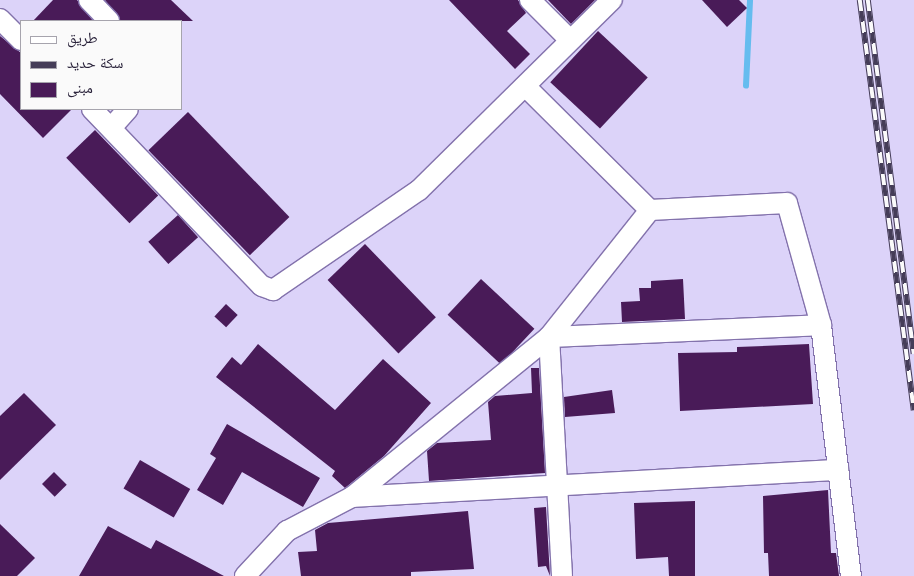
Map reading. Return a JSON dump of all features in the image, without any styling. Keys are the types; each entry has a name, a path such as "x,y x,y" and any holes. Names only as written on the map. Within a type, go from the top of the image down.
{"street":[{"path":"89,0 108,20"},
{"path":"530,0 569,39"},
{"path":"93,110 262,286 273,290 419,190 525,86 569,39 612,0"},
{"path":"0,20 20,39"},
{"path":"525,86 650,210 787,203 821,325 850,576"},
{"path":"111,128 127,110"},
{"path":"245,576 287,531 352,497 549,338 650,210"},
{"path":"549,338 821,325"},
{"path":"549,338 562,576"},
{"path":"352,497 838,470"}],"building":[{"path":"53,0 77,0 92,20 34,20"},
{"path":"105,0 171,0 193,21 182,20 120,20"},
{"path":"449,0 518,0 526,13 507,31 530,54 515,69"},
{"path":"548,0 595,0 571,24"},
{"path":"702,0 739,0 747,8 727,27"},
{"path":"598,31 648,77 600,129 550,82"},
{"path":"0,36 20,52 20,110 71,110 43,138 0,94"},
{"path":"188,112 289,217 250,255 148,150"},
{"path":"95,130 158,195 129,223 66,158"},
{"path":"178,215 198,237 168,264 148,242"},
{"path":"365,244 436,317 398,353 328,280"},
{"path":"481,279 534,329 501,365 448,315"},
{"path":"683,279 685,319 622,322 621,302 640,301 639,288 651,288 651,281"},
{"path":"226,304 238,315 226,327 214,316"},
{"path":"258,344 335,410 383,359 431,403 384,456 345,488 332,476 335,471 216,377 232,357 241,365"},
{"path":"809,344 813,404 680,411 678,353 737,352 737,347"},
{"path":"531,368 539,368 545,473 429,481 427,451 437,443 491,440 488,402 495,396 532,393"},
{"path":"612,390 615,413 565,417 564,397"},
{"path":"24,393 56,425 0,480 0,416"},
{"path":"227,424 320,478 303,507 242,472 223,505 197,490 216,458 210,454"},
{"path":"140,460 190,489 174,518 124,489"},
{"path":"54,472 67,485 55,497 42,484"},
{"path":"828,490 831,553 836,553 839,576 769,576 768,553 764,553 763,496"},
{"path":"695,501 695,576 669,576 668,557 636,559 634,503"},
{"path":"546,507 550,576 546,566 538,567 534,508"},
{"path":"468,511 474,569 411,572 411,576 301,576 298,552 317,551 315,530 328,523"},
{"path":"0,524 35,558 17,576 0,576"},
{"path":"108,526 151,549 156,540 224,576 79,576"}],"waterway":[{"path":"746,86 750,0"}],"railway":[{"path":"860,0 914,410"},
{"path":"868,0 914,354"}]}
